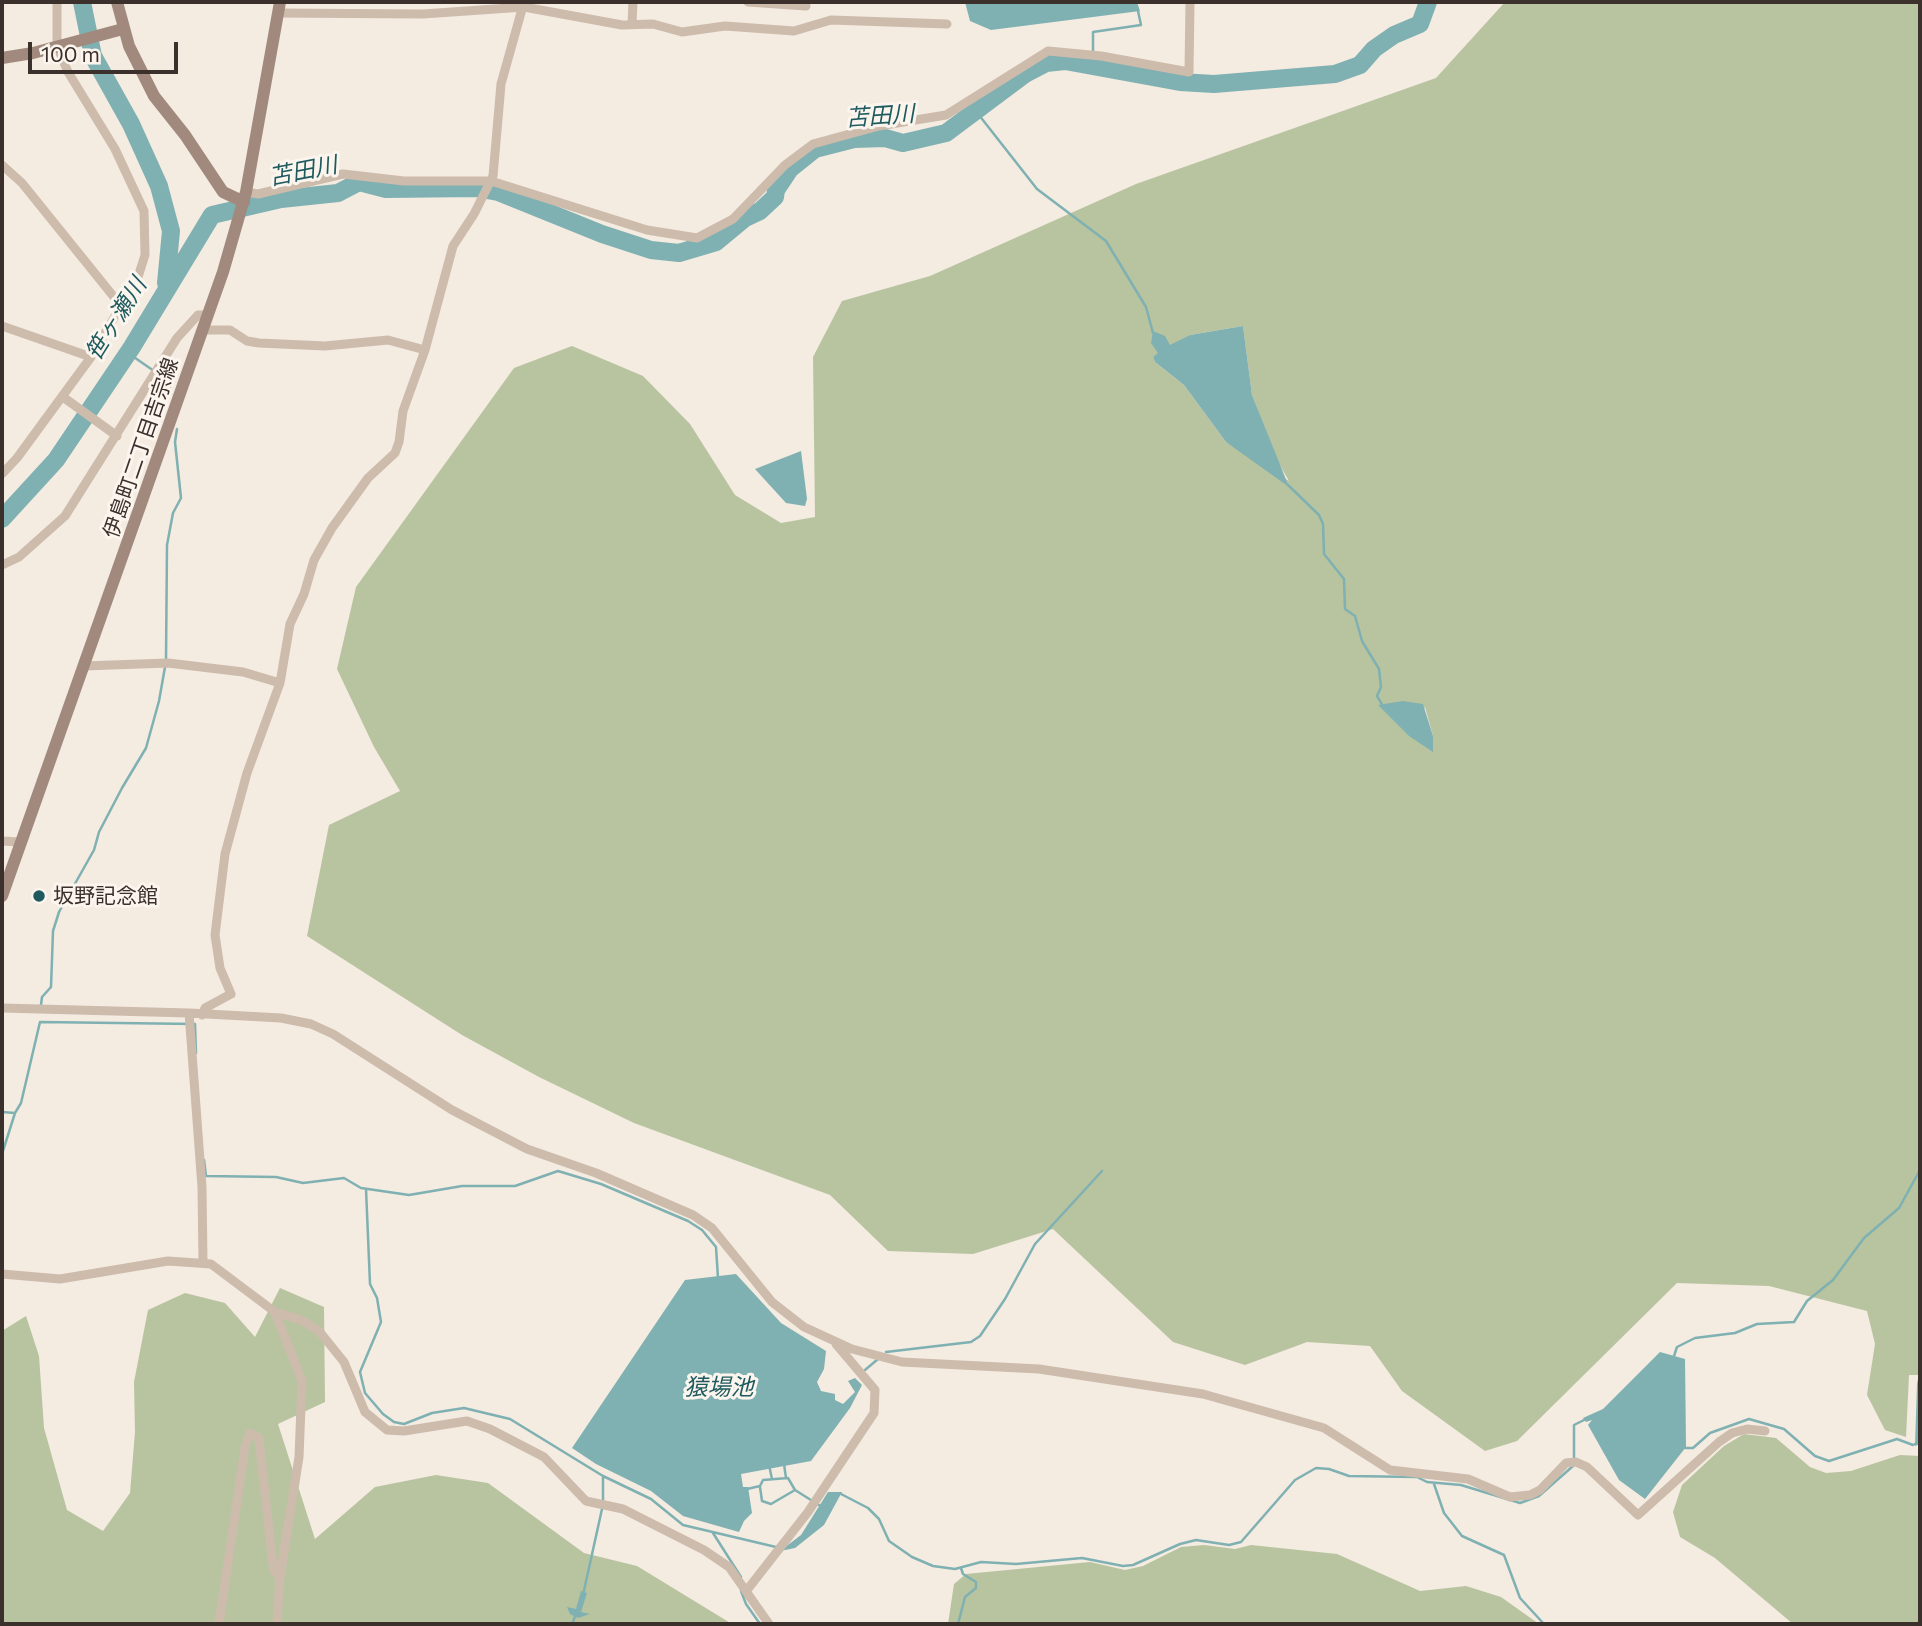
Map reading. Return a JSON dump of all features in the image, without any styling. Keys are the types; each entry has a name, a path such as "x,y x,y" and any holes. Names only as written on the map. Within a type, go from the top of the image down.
{"street":[{"path":"2,474 65,398 122,307 138,277 145,255 144,211 115,149 68,72 59,46 57,2"},
{"path":"117,2 118,30 154,96 186,135 223,192 245,197 343,174 404,181 490,182 634,226 697,238 733,219 785,165 813,144 879,126 946,115 1048,51 1101,56 1189,72 1190,2"},
{"path":"632,24 633,2"},
{"path":"748,2 806,6"},
{"path":"202,1015 205,1008 231,994 220,968 215,935 225,854 247,773 281,683 290,624 304,594 314,560 332,528 368,478 394,453 402,430 403,411 425,350 453,246 474,214 490,182 501,83 524,4"},
{"path":"279,7 423,14 524,4 632,24 696,32 725,26 794,32 831,20 947,24"},
{"name":"伊島町二丁目吉宗線","path":"2,897 6,873 85,666 240,216 279,7"},
{"path":"2,58 118,30"},
{"path":"2,165 22,183 122,307"},
{"path":"2,565 19,557 65,516 177,338 198,315 208,315"},
{"path":"2,326 91,357"},
{"path":"202,330 230,330 247,341 259,343 325,346 388,340 425,350"},
{"path":"65,398 117,436"},
{"path":"85,666 166,663 243,672 281,683"},
{"path":"2,841 20,842"},
{"path":"2,1008 189,1021 202,1015 281,1018 311,1024 333,1034 452,1110 527,1149 596,1173 693,1214 712,1228 785,1313 836,1343 902,1362 1039,1369 1203,1394 1324,1428 1391,1470 1468,1479 1510,1497 1522,1498 1540,1490 1572,1462 1587,1467 1638,1515 1718,1442 1732,1433 1746,1429 1765,1431"},
{"path":"189,1021 202,1187 203,1261"},
{"path":"2,1274 60,1279 169,1261 203,1261 275,1312 300,1320 319,1331 344,1362 365,1412 387,1430 404,1431 467,1421 490,1429 544,1457 586,1501 623,1509 704,1550 729,1567 769,1624"},
{"path":"275,1312 302,1381 299,1457 281,1577 277,1624"},
{"path":"743,1585 815,1503 877,1407 875,1390 836,1343"},
{"path":"219,1624 245,1447 250,1433 259,1438 274,1570 281,1577"}],"green space":[{"path":"1505,2 1920,2 1920,1375 1909,1375 1906,1437 1885,1430 1867,1395 1875,1344 1867,1311 1769,1286 1677,1283 1517,1441 1485,1451 1402,1391 1370,1346 1307,1342 1245,1365 1173,1342 1053,1229 973,1254 888,1251 830,1195 634,1123 539,1077 462,1035 307,936 329,825 400,791 374,747 337,669 356,587 514,368 572,346 643,376 690,424 735,495 781,523 815,517 813,357 842,301 930,276 1136,184 1436,78","holes":["1243,326 1252,395 1278,462 1289,481 1226,442 1184,385 1155,362 1153,357 1190,335","1425,707 1433,736 1409,736"]},
{"path":"280,1288 324,1307 325,1402 278,1424 315,1539 375,1487 436,1475 488,1483 584,1553 637,1566 732,1624 2,1624 2,1331 26,1316 39,1356 44,1428 67,1510 103,1531 130,1493 135,1432 134,1382 148,1310 185,1293 225,1303 255,1337"},
{"path":"1744,1434 1776,1438 1810,1467 1826,1473 1851,1471 1900,1455 1920,1456 1920,1624 1793,1624 1715,1558 1680,1537 1673,1512 1682,1485 1724,1446"},
{"path":"1204,1545 1235,1549 1251,1545 1337,1554 1420,1591 1466,1586 1501,1597 1539,1624 948,1624 954,1584 966,1574 1090,1562 1125,1570 1143,1566 1181,1547"}],"water":[{"path":"965,2 1137,2 1140,11 991,30 970,21"},
{"path":"1243,326 1252,395 1289,487 1226,442 1184,385 1155,362 1153,357 1158,353 1151,343 1153,331 1165,336 1170,345 1190,335"},
{"path":"801,451 807,499 805,506 786,503 755,469"},
{"path":"1403,701 1423,704 1433,736 1433,752 1409,736 1378,705"},
{"name":"猿場池","path":"736,1274 781,1323 826,1351 824,1369 817,1382 821,1391 835,1394 835,1400 843,1404 855,1392 848,1381 855,1378 862,1385 850,1408 811,1461 741,1474 743,1487 748,1487 752,1513 739,1532 683,1516 651,1491 596,1464 572,1448 685,1280"},
{"path":"1660,1352 1685,1359 1686,1447 1645,1499 1619,1480 1588,1425 1592,1420 1586,1422 1583,1418 1603,1409"},
{"path":"1918,1379 1920,1444 1915,1446 1917,1384"},
{"path":"828,1492 842,1492 824,1525 795,1548 780,1551 801,1535"},
{"path":"581,1591 587,1593 581,1612 590,1614 578,1618 570,1614 567,1607 576,1609"}],"waterway":[{"name":"笹ヶ瀬川","path":"82,2 93,56 131,124 159,186 171,231 166,283"},
{"name":"苫田川","path":"2,519 56,460 132,347 212,215 281,199 338,193 359,182 386,189 476,188 498,192 602,234 651,250 679,253 716,242 745,218 760,211 775,197 776,190 790,169 815,149 854,139 885,138 903,143 946,133 1025,74 1046,63 1065,61 1180,82 1214,84 1335,74 1360,65 1374,49 1394,35 1420,24 1428,2"},
{"path":"1093,52 1093,32 1141,25 1138,11"},
{"path":"975,110 1037,189 1106,241 1146,307 1153,333"},
{"path":"128,353 154,371"},
{"path":"164,378 168,381 171,394"},
{"path":"166,660 167,545 173,513 181,498 175,442 177,429"},
{"path":"1288,485 1319,515 1323,524 1324,554 1344,579 1345,609 1355,616 1362,641 1379,669 1381,687 1377,696 1383,706"},
{"path":"41,1005 42,997 51,987 53,931 59,912 94,850 99,832 122,788 146,748 165,667"},
{"path":"2,1112 15,1113 21,1103 40,1022 195,1024 196,1053"},
{"path":"2,1154 15,1113"},
{"path":"204,1160 206,1176 276,1177 303,1183 344,1178 361,1188 409,1195 462,1186 515,1186 558,1171 601,1184 688,1221 702,1230 716,1247 718,1278"},
{"path":"1674,1356 1677,1347 1695,1338 1735,1333 1757,1324 1794,1322 1807,1301 1833,1280 1864,1238 1899,1208 1920,1170"},
{"path":"886,1352 971,1342 980,1336 1005,1299 1035,1244 1102,1171"},
{"path":"366,1189 370,1284 377,1298 381,1322 360,1372 365,1393 383,1414 394,1422 404,1424 432,1413 464,1408 510,1419 603,1476 651,1499 683,1525 776,1547"},
{"path":"865,1370 878,1359"},
{"path":"1574,1460 1574,1425 1586,1419"},
{"path":"1685,1448 1693,1448 1710,1433 1749,1419 1784,1429 1815,1456 1829,1461 1897,1439 1913,1445 1917,1443"},
{"path":"784,1464 786,1478"},
{"path":"769,1465 772,1479"},
{"path":"841,1494 868,1508 879,1519 889,1541 912,1557 933,1566 955,1569 981,1562 1016,1564 1082,1558 1123,1566 1133,1565 1180,1544 1196,1540 1229,1545 1241,1542 1295,1480 1316,1468 1349,1476 1417,1477 1427,1482 1461,1485 1520,1503 1539,1496 1573,1466"},
{"path":"603,1477 603,1501"},
{"path":"747,1489 760,1486 763,1480 788,1478 795,1490 822,1507"},
{"path":"1434,1484 1444,1513 1462,1536 1504,1555 1520,1598 1544,1624"},
{"path":"760,1487 762,1501 771,1504 795,1490"},
{"path":"583,1595 602,1509"},
{"path":"713,1533 741,1577"},
{"path":"958,1624 965,1597 976,1588 976,1582 963,1574 961,1568"},
{"path":"741,1591 746,1604 760,1624"},
{"path":"572,1624 576,1614"}],"place":[{"name":"坂野記念館","path":"39,896"}]}
